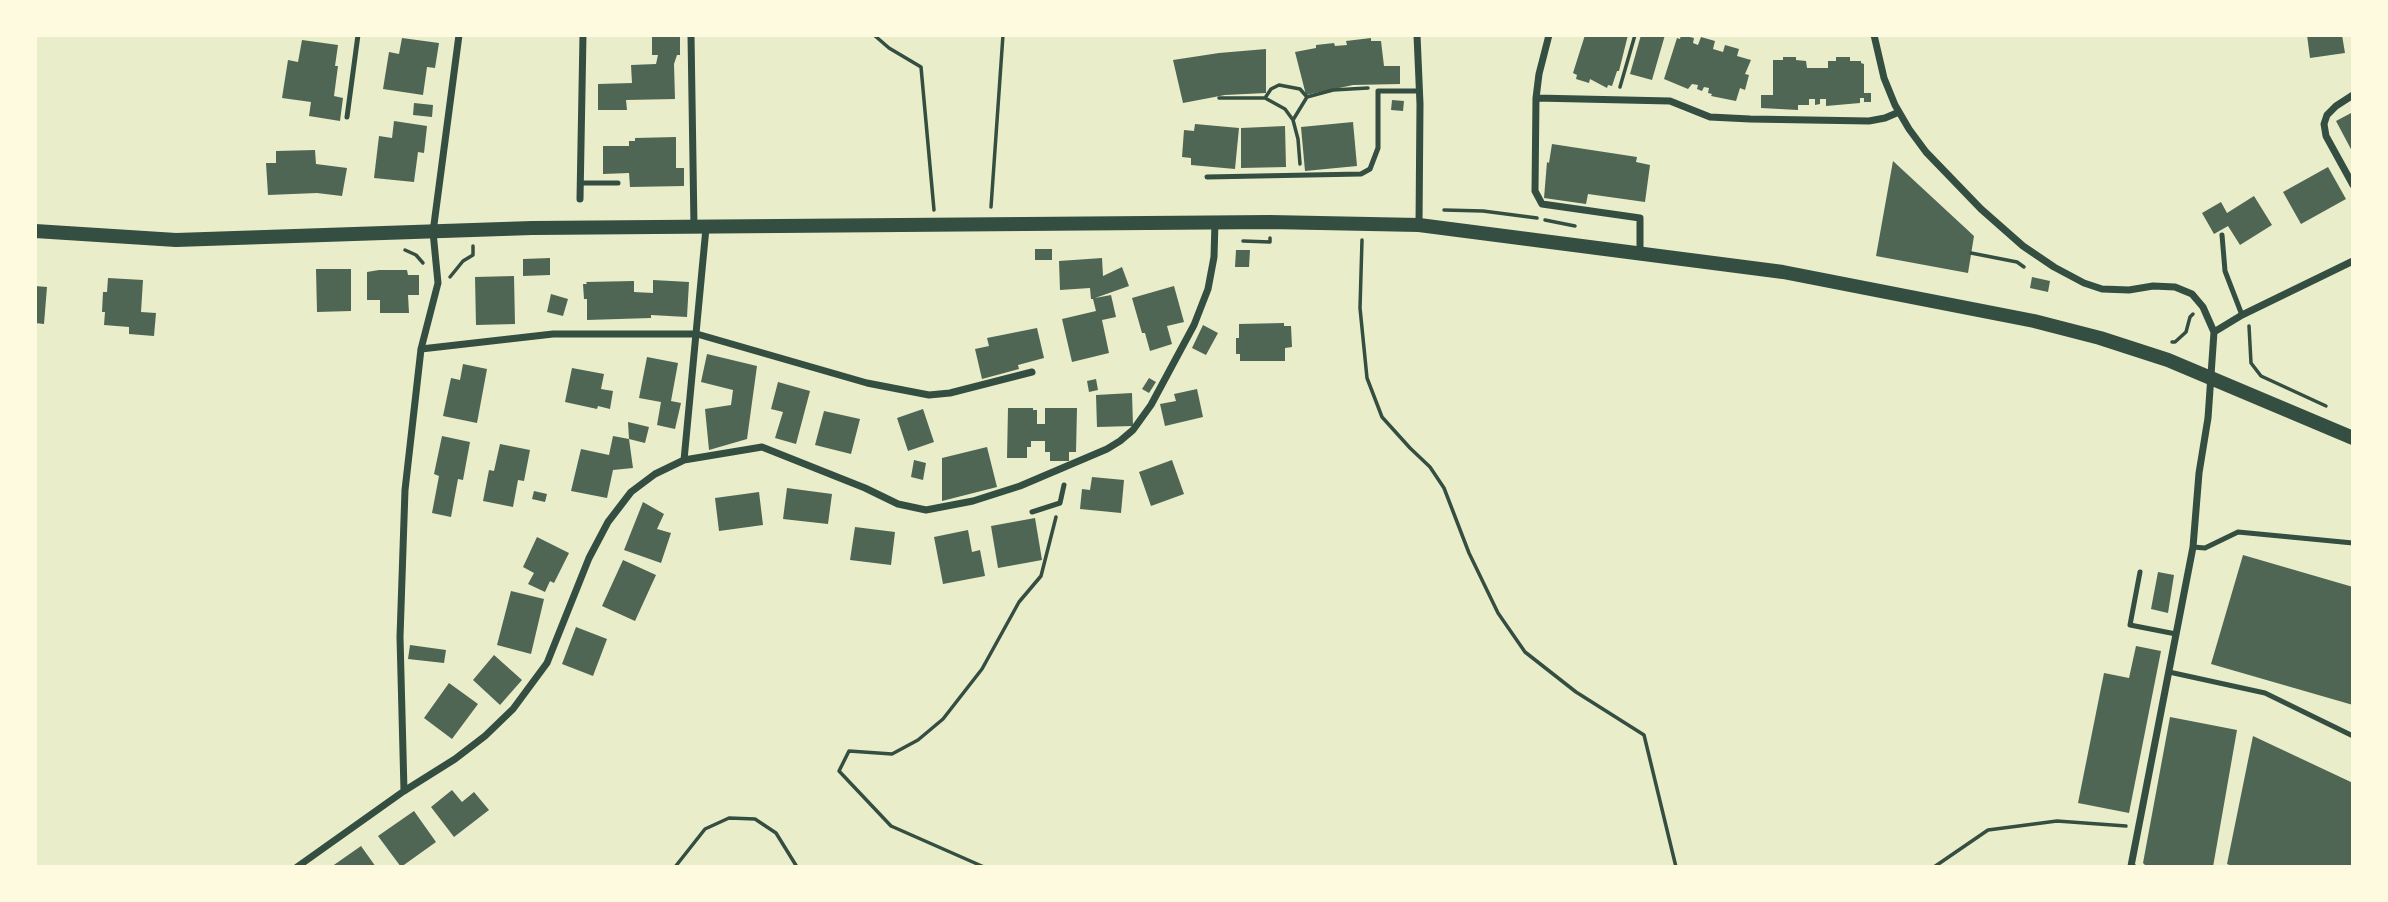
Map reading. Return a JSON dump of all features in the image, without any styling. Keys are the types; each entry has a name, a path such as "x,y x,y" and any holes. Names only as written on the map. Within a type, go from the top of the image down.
{"main road":[{"path":"35,231 176,240 532,228 1215,222 1419,225 1783,272 1975,308 2100,338 2210,376 2353,438"}],"street":[{"path":"404,791 400,637 405,490 421,349 438,283 433,232 459,35"},
{"path":"580,199 583,35"},
{"path":"684,460 698,334 700,228 691,35"},
{"path":"1417,35 1420,91 1419,225"},
{"path":"1549,35 1536,98 1535,191 1542,204 1640,218 1640,253"},
{"path":"1874,35 1884,78 1899,111 1926,152 1981,209 2030,250 2084,283 2102,289 2175,287 2192,294 2203,307 2214,332 2208,418 2199,473 2193,547 2131,866 2133,867"},
{"path":"2353,95 2326,115 2324,124 2326,136 2353,185"},
{"path":"1536,98 1670,101 1710,117 1750,119 1869,121 1885,118 1899,111"},
{"path":"297,867 404,791 455,759 485,736 513,709 547,663 589,558 608,522 631,492 655,474 684,460 762,447 898,504 926,510 973,501 1020,486 1107,449 1133,430 1143,418 1195,325 1208,289 1214,257 1215,222"},
{"path":"2214,332 2242,315 2353,261"},
{"path":"421,349 552,334 698,334 867,383 929,395 950,393 1032,372"}],"lane":[{"path":"347,117 358,35"},
{"path":"1207,177 1361,174 1370,169 1378,148 1378,91 1420,91"},
{"path":"580,183 618,183"},
{"path":"2222,235 2225,271 2242,315"},
{"path":"1032,512 1060,503 1063,485"},
{"path":"2193,547 2205,548 2238,532 2353,543"},
{"path":"2140,572 2130,625 2176,634"},
{"path":"2169,672 2264,693 2353,736"}],"path":[{"path":"874,35 889,48 921,67 934,212"},
{"path":"990,224 1003,35"},
{"path":"1616,99 1635,35"},
{"path":"1265,98 1271,89 1279,85 1300,89 1307,97"},
{"path":"1293,120 1307,97 1344,89 1376,88 1378,91"},
{"path":"1219,99 1265,98 1285,109 1293,120 1298,139 1301,176"},
{"path":"1363,223 1360,309 1367,378 1382,417 1430,467 1444,488 1469,552 1499,612 1525,652 1576,692 1644,735 1676,867"},
{"path":"447,284 455,269 472,254 473,248"},
{"path":"1971,253 2017,262 2024,267"},
{"path":"2242,315 2249,327 2251,363 2261,376 2329,408"},
{"path":"984,867 891,826 839,771 849,751 892,754 918,740 943,719 982,669 1019,602 1041,576 1060,503"},
{"path":"675,867 705,829 729,818 755,819 776,833 797,867"},
{"path":"1934,867 1988,830 2057,821 2139,827"}],"building":[{"path":"1585,35 1628,35 1619,71 1612,86 1608,85 1607,88 1590,79 1589,83 1576,79 1577,75 1573,73"},
{"path":"1641,35 1665,35 1652,80 1630,74"},
{"path":"1681,35 1694,38 1693,43 1698,45 1701,37 1715,41 1713,49 1723,52 1725,45 1739,49 1737,56 1751,60 1745,74 1749,75 1745,90 1740,88 1736,101 1711,96 1712,94 1708,93 1709,88 1704,87 1702,91 1697,89 1698,85 1692,84 1688,89 1664,79 1677,38 1680,39"},
{"path":"2307,35 2342,35 2345,53 2310,58"},
{"path":"652,36 680,36 680,55 677,55 674,64 675,99 626,100 627,110 598,110 598,84 632,83 631,65 656,64 658,55 652,55"},
{"path":"402,38 439,43 435,68 427,67 423,95 383,89 389,52 399,54"},
{"path":"1371,38 1371,41 1381,41 1384,66 1400,66 1400,84 1353,85 1306,95 1295,52 1316,48 1316,45 1347,45 1346,41"},
{"path":"302,40 338,45 334,96 343,98 340,121 309,116 311,102 282,98 288,60 298,62"},
{"path":"1266,49 1266,93 1225,95 1183,103 1173,60"},
{"path":"1783,57 1796,57 1796,60 1806,61 1807,68 1828,68 1828,61 1836,61 1836,57 1850,57 1850,61 1861,61 1864,64 1864,93 1871,93 1871,102 1864,102 1864,98 1860,98 1860,103 1826,106 1826,99 1820,99 1820,104 1815,105 1815,99 1809,99 1809,105 1798,105 1798,110 1761,108 1761,95 1773,95 1773,60 1783,60"},
{"path":"1392,100 1404,101 1403,111 1391,110"},
{"path":"414,103 433,105 432,117 413,115"},
{"path":"2353,112 2353,153 2336,121"},
{"path":"394,121 427,126 424,153 418,152 414,182 374,178 379,136 392,138"},
{"path":"1353,122 1357,166 1305,171 1301,127"},
{"path":"1195,124 1239,128 1235,169 1191,165 1191,158 1182,157 1184,130 1194,131"},
{"path":"1285,126 1286,167 1241,168 1241,128"},
{"path":"676,137 676,168 684,168 684,186 630,187 629,173 603,174 603,146 629,146 629,141 635,141 635,138"},
{"path":"1552,144 1637,157 1636,162 1650,165 1645,202 1588,194 1586,204 1544,198 1547,162 1549,163"},
{"path":"315,150 316,164 347,168 342,196 317,193 268,195 266,163 276,163 276,151"},
{"path":"1893,161 1974,236 1968,273 1876,256"},
{"path":"2328,167 2346,199 2301,224 2283,192"},
{"path":"2254,196 2272,225 2240,245 2228,226 2214,234 2202,213 2221,202 2227,213"},
{"path":"1035,249 1052,249 1052,260 1035,260"},
{"path":"1236,250 1250,250 1249,267 1235,267"},
{"path":"550,258 550,275 523,276 523,259"},
{"path":"1102,258 1103,276 1122,267 1129,286 1095,298 1111,295 1116,317 1102,320 1109,353 1072,362 1062,319 1096,311 1090,288 1060,290 1059,261"},
{"path":"316,269 351,269 351,311 317,312"},
{"path":"407,270 408,275 419,275 419,295 408,295 409,313 380,313 380,300 367,300 367,272"},
{"path":"514,276 515,324 476,325 475,277"},
{"path":"2032,277 2050,281 2048,292 2030,288"},
{"path":"108,278 143,280 141,312 156,313 154,336 129,334 129,327 104,325 103,292 107,292"},
{"path":"653,280 689,282 687,317 651,315 651,318 587,320 587,299 584,299 583,284 587,284 586,282 634,281 634,292 653,293"},
{"path":"35,286 47,287 44,324 35,323"},
{"path":"1174,286 1184,322 1167,326 1172,344 1150,351 1132,298"},
{"path":"551,294 568,299 563,316 547,312"},
{"path":"1284,323 1284,326 1291,326 1292,347 1285,348 1285,361 1240,361 1240,354 1236,354 1239,324"},
{"path":"1203,325 1218,333 1206,355 1192,348"},
{"path":"1037,328 1044,358 1018,365 1019,369 982,379 975,349 989,346 987,338"},
{"path":"707,354 757,366 747,439 709,450 705,409 731,405 733,390 701,382"},
{"path":"647,357 678,363 671,401 681,403 675,429 657,425 661,402 639,398"},
{"path":"463,364 487,369 477,423 443,416 451,378 460,380"},
{"path":"572,368 604,374 601,389 613,391 610,409 565,402"},
{"path":"1149,378 1156,382 1149,393 1142,389"},
{"path":"1096,379 1098,390 1089,392 1087,381"},
{"path":"778,382 810,391 796,444 775,438 783,412 771,409"},
{"path":"1197,389 1203,417 1165,426 1160,404 1176,401 1174,394"},
{"path":"1132,393 1133,426 1097,427 1096,395"},
{"path":"1008,408 1033,408 1037,410 1037,424 1045,424 1045,408 1077,408 1076,452 1069,452 1069,461 1050,461 1050,452 1045,452 1045,441 1031,441 1031,447 1027,447 1027,458 1007,458"},
{"path":"923,409 934,442 908,451 897,418"},
{"path":"824,411 860,419 851,454 815,445"},
{"path":"628,422 649,427 645,443 629,439"},
{"path":"442,436 470,442 463,480 458,479 451,517 432,513 439,476 434,474"},
{"path":"613,436 629,439 633,468 613,470 607,498 571,491 581,449 609,455"},
{"path":"500,444 530,450 524,481 518,480 513,507 483,501 489,470 494,471"},
{"path":"987,447 997,487 942,501 942,458"},
{"path":"914,460 926,463 923,480 911,477"},
{"path":"1172,460 1184,494 1151,506 1139,472"},
{"path":"1092,477 1124,480 1121,513 1080,509 1082,489 1090,490"},
{"path":"787,488 832,494 828,524 783,519"},
{"path":"534,491 547,494 545,502 532,499"},
{"path":"759,492 763,525 719,531 715,498"},
{"path":"643,502 664,514 657,529 671,533 661,563 624,550"},
{"path":"1035,518 1042,560 998,568 991,526"},
{"path":"855,527 895,532 891,565 850,560"},
{"path":"968,530 972,552 980,550 985,576 943,584 934,537"},
{"path":"537,537 569,553 554,583 550,581 545,592 528,584 534,573 523,567"},
{"path":"2243,555 2353,587 2353,705 2211,664"},
{"path":"623,560 656,575 635,621 602,606"},
{"path":"2158,572 2174,575 2168,613 2151,609"},
{"path":"511,591 544,599 531,654 497,645"},
{"path":"576,627 607,639 593,676 562,664"},
{"path":"410,645 446,650 444,663 408,659"},
{"path":"2136,646 2161,651 2129,813 2078,803 2104,673 2129,678"},
{"path":"494,655 522,680 500,705 473,680"},
{"path":"449,683 478,704 452,739 424,718"},
{"path":"2170,717 2237,730 2213,867 2147,867 2143,863"},
{"path":"2253,736 2353,783 2353,867 2234,867 2227,864"},
{"path":"452,790 462,802 474,792 489,810 454,837 431,807"},
{"path":"414,811 436,842 401,867 378,836"},
{"path":"361,846 376,867 331,867"}]}
